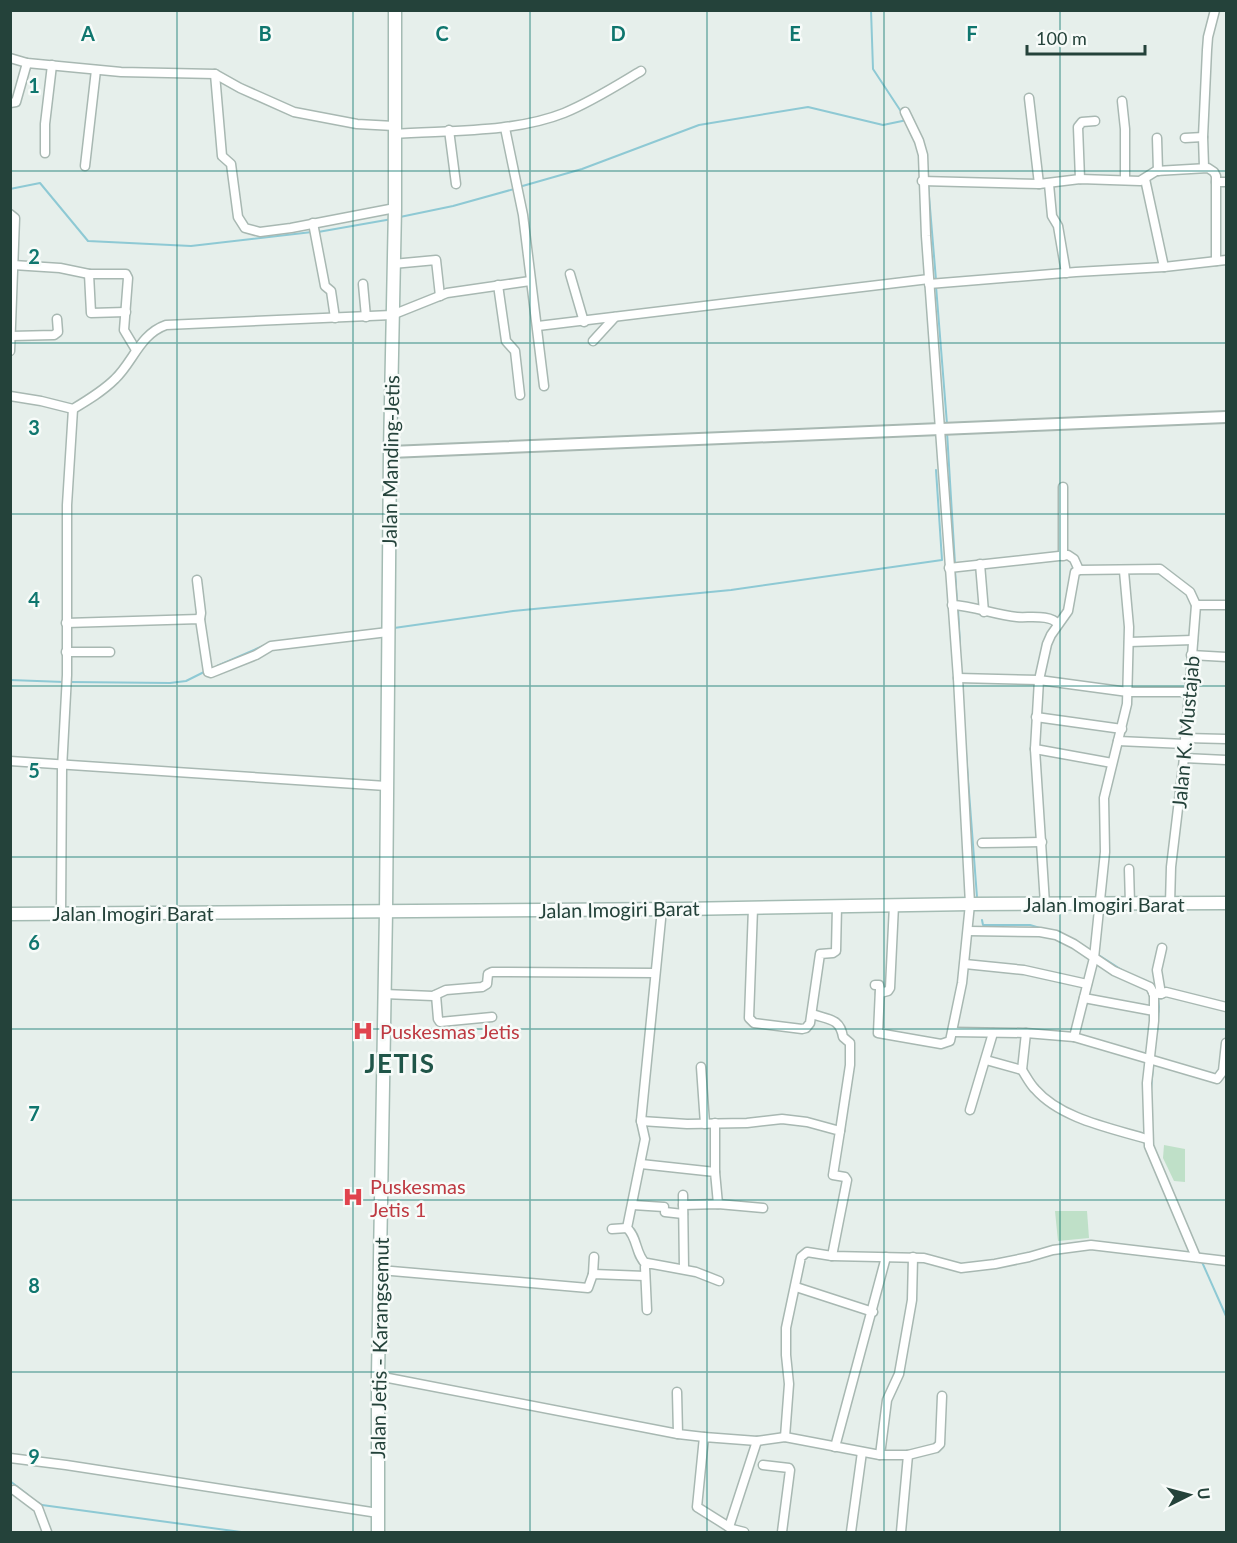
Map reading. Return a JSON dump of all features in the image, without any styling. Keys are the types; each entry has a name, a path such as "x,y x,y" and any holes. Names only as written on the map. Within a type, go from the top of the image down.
{"main road":[{"name":"Jalan Manding-Jetis","path":"386,911 390,452 395,210 395,10"},
{"name":"Jalan Imogiri Barat","path":"10,914 1227,903"},
{"name":"Jalan Jetis - Karangsemut","path":"378,1533 378,1376 386,911"}],"street":[{"path":"1204,167 1203,137 1208,37 1215,10"},
{"path":"10,58 27,63 132,73 215,74 294,112 394,130 505,128 563,114 641,71"},
{"path":"10,104 16,102 27,63"},
{"path":"45,153 45,124 52,65"},
{"path":"85,166 96,70"},
{"path":"215,74 222,156 231,164 238,217 244,228 260,232 395,210"},
{"path":"1029,98 1039,184"},
{"path":"1122,102 1125,129 1125,180"},
{"path":"894,905 890,988 888,991 878,989 878,1034 941,1044 950,1041 964,964 970,904 963,677 926,181 921,148 905,112"},
{"path":"1080,179 1077,127 1082,122 1095,122"},
{"path":"505,128 519,198 538,326 544,386"},
{"path":"449,130 456,184"},
{"path":"1185,138 1203,137"},
{"path":"1157,138 1158,171"},
{"path":"926,181 1049,184 1080,179 1145,179 1158,171 1204,167 1214,172 1216,182 1216,261"},
{"path":"1145,179 1164,267"},
{"path":"1216,182 1227,182"},
{"path":"1049,184 1052,216 1058,226 1066,273"},
{"path":"10,214 15,218 10,351"},
{"path":"314,225 325,286 331,291 335,318"},
{"path":"393,264 435,260 438,264 440,296"},
{"path":"538,326 932,283 1164,267 1227,260"},
{"path":"13,265 60,268 89,274 127,275 124,330 133,346"},
{"path":"89,274 91,313 126,312"},
{"path":"570,274 584,322"},
{"path":"10,396 73,409 95,396 117,378 133,346 166,325 392,315 440,296 530,281"},
{"path":"363,284 366,317"},
{"path":"498,285 506,341 515,351 520,395"},
{"path":"593,341 615,318"},
{"path":"11,336 54,335 58,332 57,319"},
{"path":"61,913 67,505 73,409"},
{"path":"390,452 1227,417"},
{"path":"1063,487 1063,556"},
{"path":"954,568 1063,556 1072,557 1079,570"},
{"path":"980,564 984,612"},
{"path":"1045,904 1035,749 1039,680 1044,652 1051,635 1067,615 1073,574 1079,570 1156,569 1166,572 1190,592 1196,604 1227,605"},
{"path":"1074,1037 1095,954 1105,852 1104,798 1122,729 1128,692 1128,595 1124,571"},
{"path":"197,580 206,659 208,672 211,673 256,655 271,646 388,630"},
{"name":"Jalan K. Mustajab","path":"1170,904 1171,867 1184,758 1196,604"},
{"path":"956,605 1015,617 1051,619 1058,624"},
{"path":"66,623 200,619"},
{"path":"1129,642 1193,640"},
{"path":"66,652 110,652"},
{"path":"1191,655 1227,657"},
{"path":"963,677 1039,680 1128,692 1188,692"},
{"path":"1036,717 1122,729"},
{"path":"1118,741 1227,739"},
{"path":"1035,749 1112,763"},
{"path":"1184,758 1227,760"},
{"path":"10,761 386,786"},
{"path":"981,843 1042,842"},
{"path":"1129,869 1130,904"},
{"path":"753,908 749,1018 754,1023 806,1028 809,1026 812,1014 819,956 836,951 837,906"},
{"path":"627,1228 645,1139 641,1121 662,909"},
{"path":"968,931 1048,933 1095,954 1114,971 1145,984 1157,993 1166,992 1227,1007"},
{"path":"1162,948 1157,970 1157,993 1150,1059 1148,1139 1155,1161 1199,1258"},
{"path":"964,964 1024,970 1088,984"},
{"path":"384,994 436,995 446,990 485,986 488,974 492,972 655,973"},
{"path":"436,995 440,1022 492,1017"},
{"path":"1084,998 1154,1011"},
{"path":"812,1014 840,1025 843,1037 850,1043 850,1065 833,1175 845,1177 848,1180 832,1256"},
{"path":"953,1032 1026,1033 1074,1037 1217,1079 1223,1071 1227,1043"},
{"path":"970,1110 993,1033"},
{"path":"1022,1070 1026,1033"},
{"path":"986,1060 1022,1070 1036,1090 1052,1103 1083,1120 1148,1139"},
{"path":"701,1067 705,1124"},
{"path":"641,1121 705,1124 782,1119 807,1122 840,1131"},
{"path":"715,1123 715,1172 718,1204"},
{"path":"641,1164 715,1172"},
{"path":"683,1195 684,1269"},
{"path":"633,1205 664,1210 718,1204 763,1208"},
{"path":"612,1229 627,1228"},
{"path":"627,1228 635,1239 639,1258 646,1264 684,1269 719,1281"},
{"path":"784,1437 789,1384 786,1328 803,1254 807,1252 832,1256 913,1257 961,1268 1091,1245 1227,1261"},
{"path":"380,1270 586,1288 590,1285 593,1274 594,1257"},
{"path":"835,1447 886,1257"},
{"path":"880,1455 887,1400 890,1389 896,1383 901,1364 912,1300 913,1257"},
{"path":"646,1264 647,1310"},
{"path":"593,1274 645,1276"},
{"path":"796,1287 873,1312"},
{"path":"378,1376 678,1434 757,1441 784,1437 880,1455 908,1455 936,1448 940,1444 942,1396"},
{"path":"677,1392 678,1434"},
{"path":"704,1437 697,1507 729,1527 744,1533"},
{"path":"729,1527 757,1441"},
{"path":"851,1533 862,1452"},
{"path":"901,1533 908,1455"},
{"path":"10,1458 378,1513"},
{"path":"763,1465 790,1470 782,1533"},
{"path":"14,1490 38,1508 47,1533"}],"green space":[{"path":"1164,1145 1185,1149 1185,1182 1174,1181 1163,1158"},
{"path":"1055,1211 1087,1211 1089,1238 1058,1241"}],"waterway":[{"path":"871,10 873,69 902,113"},
{"path":"519,187 582,169 699,125 808,107 883,125 907,120"},
{"path":"10,189 40,183 88,241 191,246 312,232"},
{"path":"928,184 936,280"},
{"path":"400,217 453,206 514,189"},
{"path":"318,232 392,219"},
{"path":"936,286 947,424"},
{"path":"947,432 955,564"},
{"path":"394,628 513,611 731,590 942,560 936,470"},
{"path":"955,570 957,603"},
{"path":"958,609 960,645"},
{"path":"217,666 272,642"},
{"path":"70,682 170,683 186,681 204,672"},
{"path":"10,680 64,682"},
{"path":"966,753 977,897"},
{"path":"982,920 983,925 1030,925 1040,928"},
{"path":"1097,954 1125,972"},
{"path":"1142,979 1152,984"},
{"path":"1157,1033 1158,997"},
{"path":"1151,1090 1153,1066"},
{"path":"1202,1262 1226,1316"},
{"path":"10,1481 28,1495"},
{"path":"37,1502 42,1505 241,1532"}],"place":[{"name":"Puskesmas Jetis","path":"363,1031"},
{"name":"Puskesmas Jetis 1","path":"353,1197"}],"district":[{"name":"JETIS","path":"400,1063"}]}
